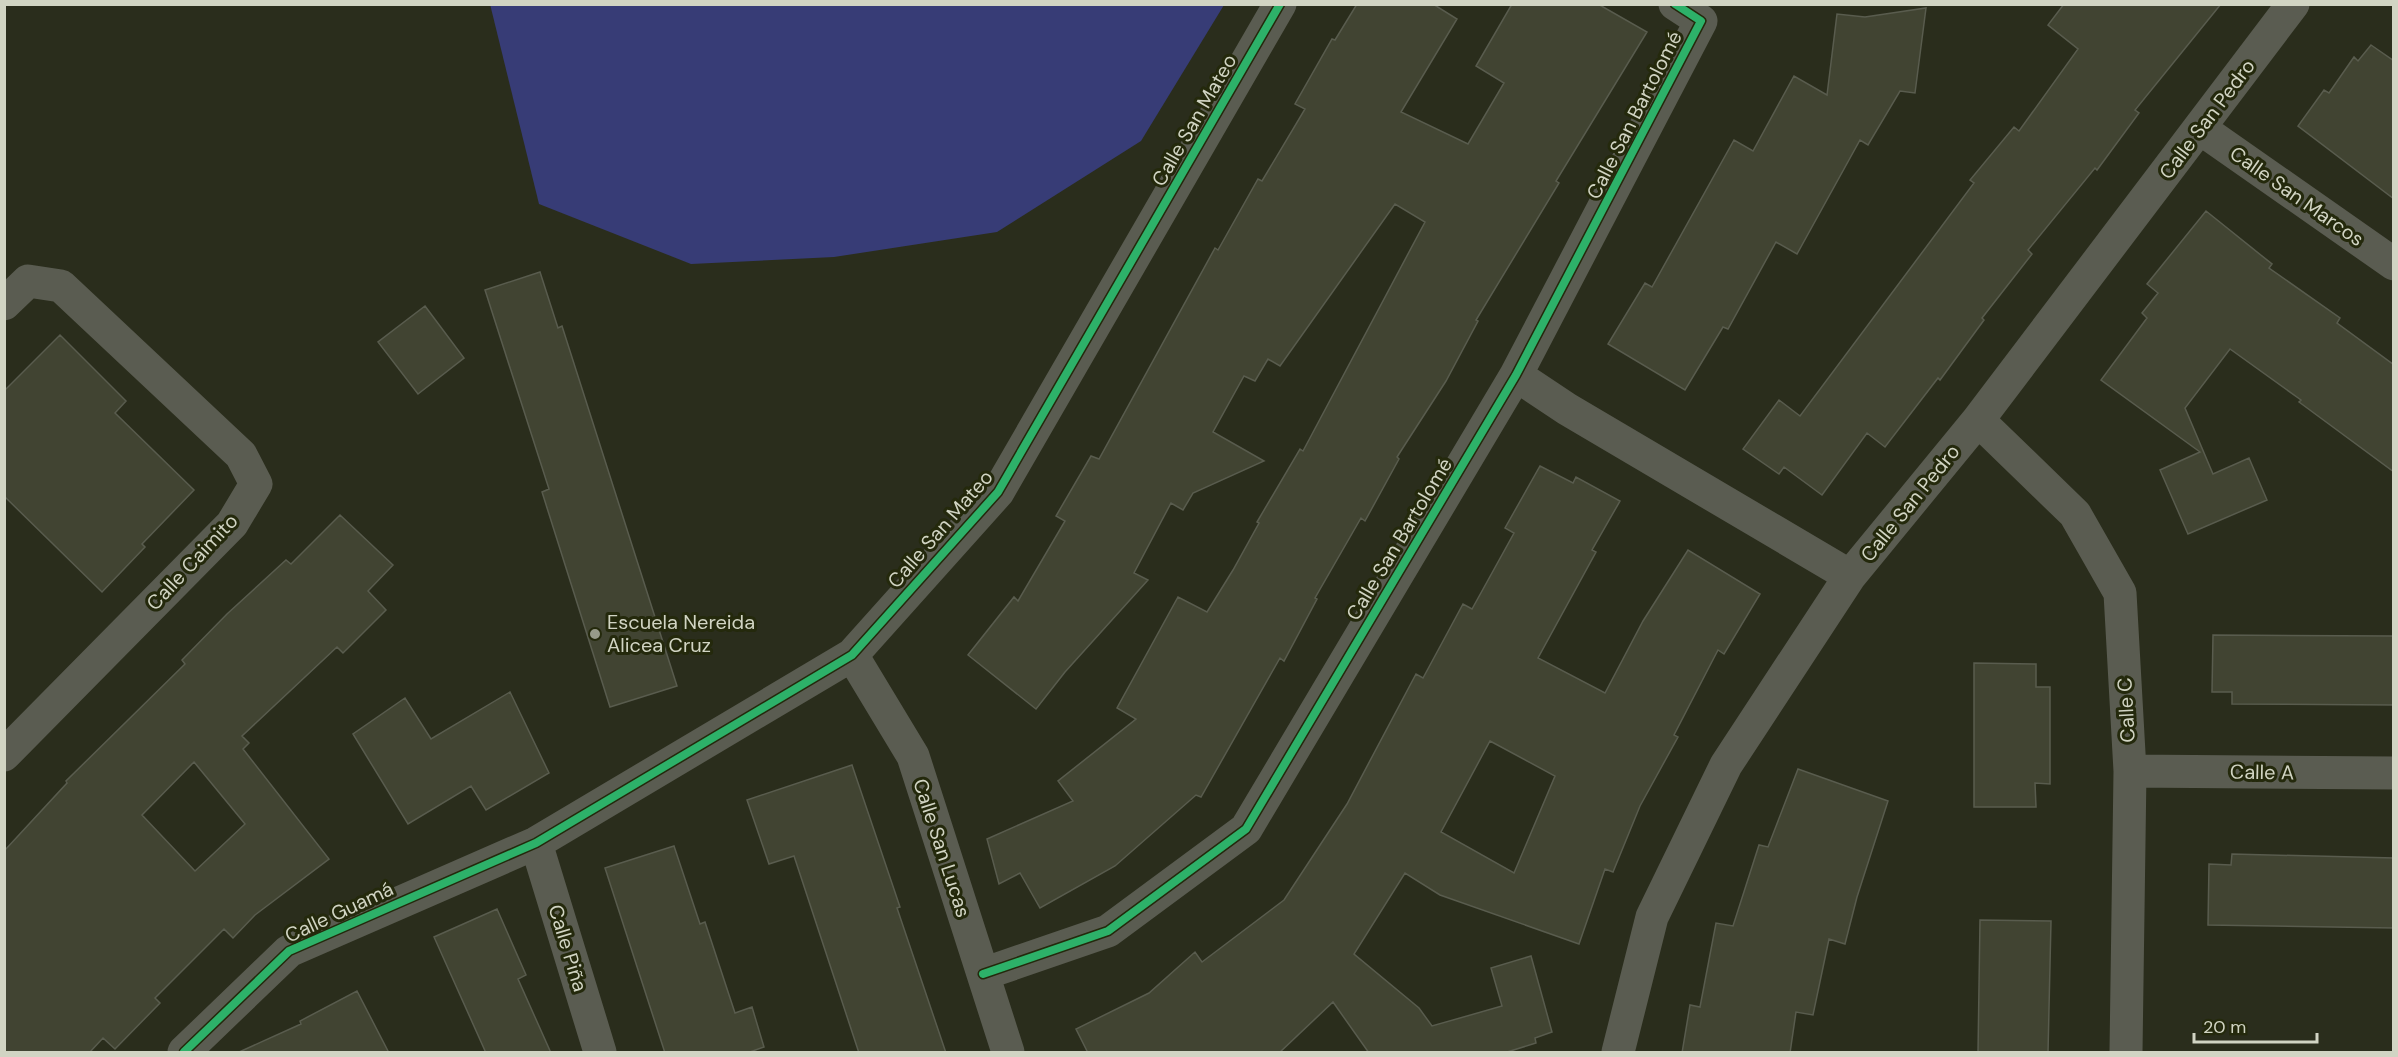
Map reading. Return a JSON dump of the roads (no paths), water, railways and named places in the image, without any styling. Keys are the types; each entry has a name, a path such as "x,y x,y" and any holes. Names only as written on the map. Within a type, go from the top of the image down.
{"street":[{"name":"Calle San Mateo","path":"536,843 852,654 998,492 1280,4"},
{"name":"Calle San Bartolomé","path":"983,974 1108,931 1246,829 1516,375 1701,21 1675,4"},
{"name":"Calle San Pedro","path":"1618,1053 1652,916 1726,765 1850,576 1978,420 2293,4"},
{"name":"Calle San Marcos","path":"2200,129 2394,264"},
{"name":"Calle Caimito","path":"4,304 28,281 61,286 241,455 256,484 232,525 4,754"},
{"path":"1516,375 1567,409 1850,576"},
{"name":"Calle C","path":"1978,420 2075,514 2120,593 2130,771 2126,1053"},
{"name":"Calle San Lucas","path":"852,654 913,756 1008,1053"},
{"name":"Calle A","path":"2130,771 2394,773"},
{"name":"Calle Guamá","path":"184,1053 289,951 536,843"},
{"name":"Calle Piña","path":"536,843 600,1053"}],"place":[{"name":"Escuela Nereida Alicea Cruz","path":"595,634"}]}
